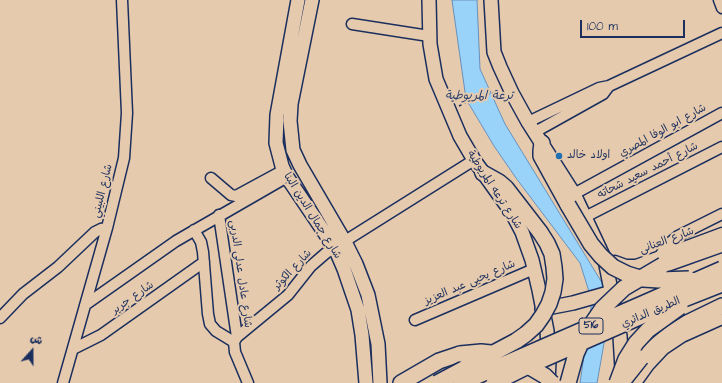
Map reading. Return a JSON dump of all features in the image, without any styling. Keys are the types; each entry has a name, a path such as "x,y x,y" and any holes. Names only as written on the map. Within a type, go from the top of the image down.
{"highway":[{"path":"535,132 541,156 571,199 591,244 613,267 627,274 643,279 698,279"},
{"path":"437,383 526,334 536,325 543,315 553,292 555,279 554,267 552,254 547,243 506,188 495,179 483,173"},
{"name":"516","path":"568,383 576,354 584,334 602,309 624,288 663,265 722,244"},
{"name":"الطريق الدائري","path":"461,383 722,269"},
{"path":"618,383 626,359 636,343 648,330 678,308 721,284"},
{"name":"الطريق الدائري","path":"494,383 526,367 644,315 721,284"},
{"path":"622,383 641,358 660,341 687,323 722,306"},
{"path":"401,383 439,361 460,354 481,352 500,354 518,360 545,376 552,383"},
{"path":"498,383 526,376 550,378 560,383"}],"main road":[{"name":"شارع جمال الدين البنا","path":"298,0 276,124 276,143 285,173 340,245"},
{"name":"شارع جمال الدين البنا","path":"312,0 291,104 290,121 293,150 350,267 368,295 378,344 380,383"},
{"name":"شارع ترعه المريوطية","path":"428,0 429,36 436,79 460,136 474,160 512,213 522,232 534,269 547,331 549,361 548,383"},
{"path":"491,0 494,52 512,93 535,132"},
{"path":"571,199 585,217 605,260 609,293 620,336 622,383"},
{"name":"شارع جمال الدين البنا","path":"350,267 362,335 366,383"},
{"path":"542,309 609,293"}],"street":[{"name":"شارع اللبيني","path":"63,383 107,228 122,168 127,113 122,0"},
{"path":"719,0 722,8"},
{"path":"352,24 429,36"},
{"path":"535,132 603,94 610,86 722,33"},
{"name":"شارع ابو الوفا المصري","path":"571,199 722,113"},
{"name":"شارع أحمد سعيد شحاته","path":"585,217 722,147"},
{"name":"شارع الكوثر","path":"235,340 288,295 318,259 474,160"},
{"path":"211,178 231,195 236,196 285,173"},
{"path":"84,305 194,230 285,173"},
{"path":"660,256 667,245 678,236 722,214"},
{"name":"شارع عادل عدلى الدربى","path":"219,215 235,340"},
{"path":"0,318 23,294 58,267 93,234 101,229 107,228"},
{"path":"194,230 201,242 210,324 216,331 235,340 235,352 248,383"},
{"name":"شارع العنانى","path":"600,249 617,262 626,265 636,265 722,233"},
{"name":"شارع جرير","path":"73,349 101,335 204,262"},
{"name":"شارع يحيى عبد العزيز","path":"415,320 534,269"},
{"path":"636,383 649,365 664,349 682,337 722,318"}],"path":[{"path":"462,103 476,97 492,93"}],"water":[{"name":"ترعة المريوطية","path":"452,0 477,0 480,69 505,124 604,286 609,315 597,383 580,383 592,301 580,263 516,178 494,146 466,99"}],"place":[{"name":"اولاد خالد","path":"559,156"}]}
